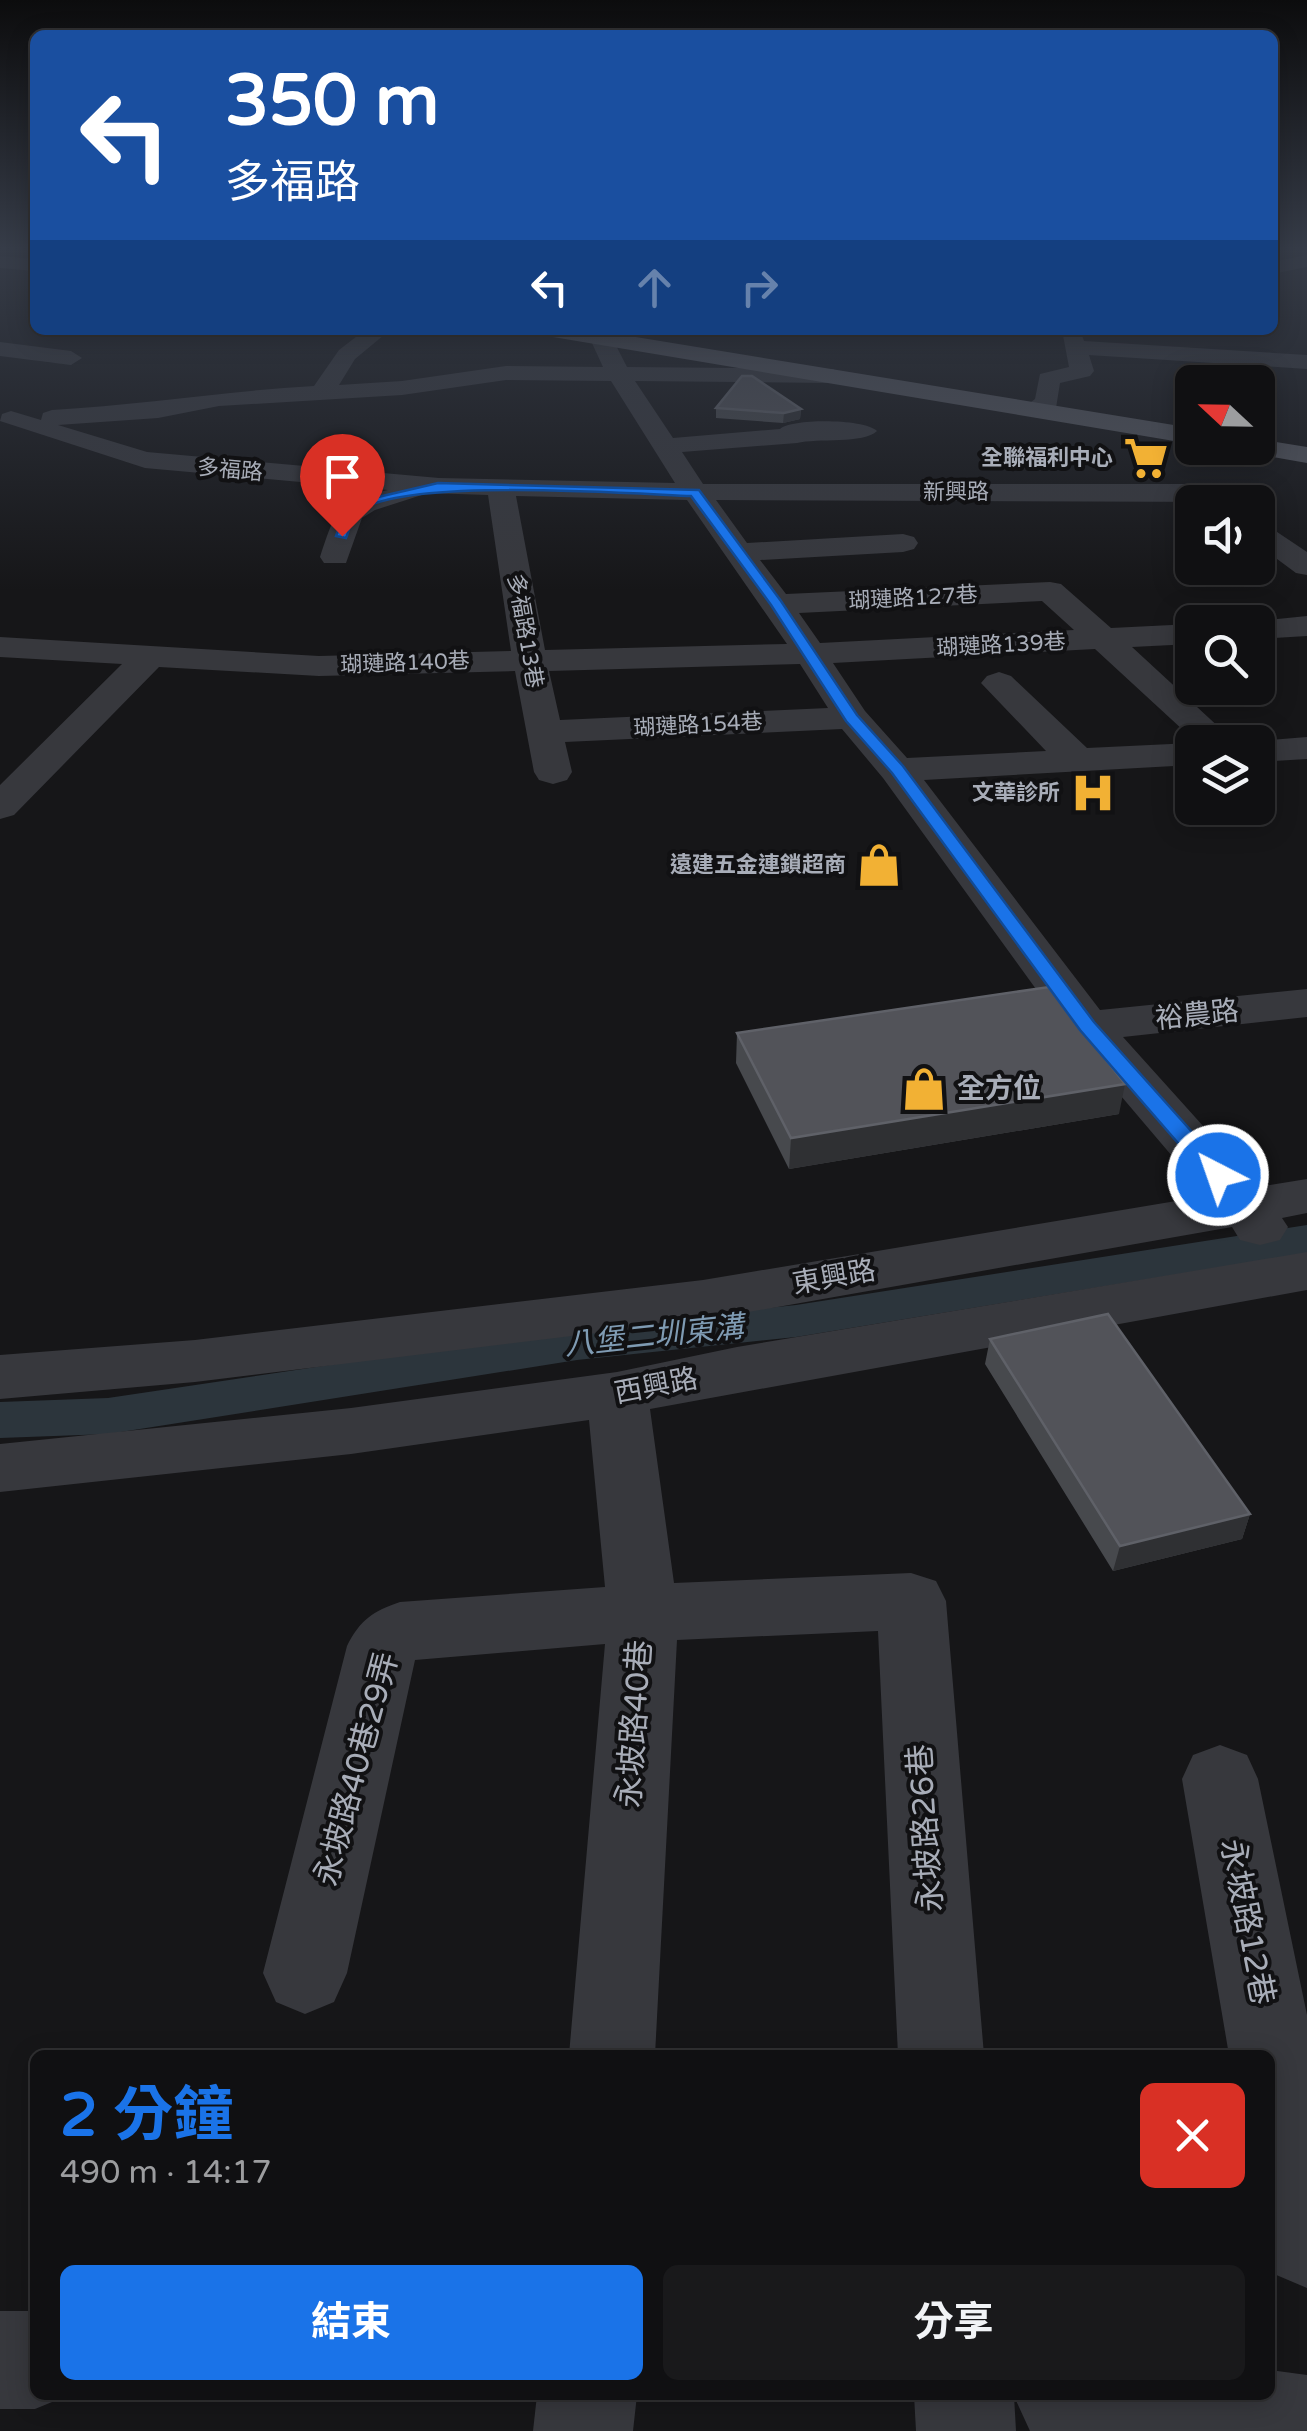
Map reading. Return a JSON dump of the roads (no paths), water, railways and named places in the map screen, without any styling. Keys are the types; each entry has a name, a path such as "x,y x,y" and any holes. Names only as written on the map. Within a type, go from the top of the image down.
{"main road":[{"path":"766,363 1175,424"},
{"path":"786,363 1175,433"},
{"path":"1275,440 1307,445"},
{"path":"1275,450 1307,455"}],"street":[{"path":"321,394 343,363"},
{"path":"6,417 102,418 219,399 321,394 488,363"},
{"path":"496,404 514,363"},
{"path":"549,363 620,375 760,379 833,376"},
{"path":"616,363 695,492 852,718 897,770 1087,1026 1245,1206 1299,1280"},
{"path":"1040,406 1048,378 1082,371 1080,363"},
{"name":"多福路","path":"6,417 145,460 501,490 695,492"},
{"path":"0,448 49,430"},
{"path":"834,460 792,430 864,431"},
{"path":"665,446 797,435"},
{"path":"335,558 349,514 365,504 459,478 559,461"},
{"name":"多福路13巷","path":"501,490 553,772"},
{"name":"新興路","path":"695,492 1175,492"},
{"path":"740,552 904,543"},
{"path":"1275,544 1307,566"},
{"name":"瑚璉路127巷","path":"776,604 1050,592 1105,640"},
{"path":"1275,628 1307,626"},
{"name":"瑚璉路139巷","path":"810,654 1175,635"},
{"path":"1105,640 1198,725"},
{"name":"瑚璉路140巷","path":"0,647 319,666 810,654"},
{"path":"0,807 149,658"},
{"path":"998,683 1077,760"},
{"name":"瑚璉路154巷","path":"544,732 852,718"},
{"path":"1275,750 1307,748"},
{"path":"897,770 1175,755"},
{"name":"裕農路","path":"1087,1026 1307,1003"},
{"name":"東興路","path":"0,1376 195,1362 703,1300 1307,1196"},
{"name":"西興路","path":"0,1468 351,1431 617,1394 737,1369 1299,1280"},
{"name":"永坡路40巷","path":"612,2050 643,1613 617,1394"},
{"name":"永坡路40巷29弄","path":"305,1973 383,1646 400,1631 643,1613 911,1601"},
{"name":"永坡路26巷","path":"911,1601 941,2050"},
{"name":"永坡路12巷","path":"1220,1779 1271,2050"},
{"name":"永坡路12巷","path":"1275,2071 1307,2241"},
{"path":"0,2360 30,2360"},
{"path":"583,2431 586,2400"},
{"path":"964,2400 966,2431"},
{"path":"1105,2400 1307,2424"}],"waterway":[{"name":"八堡二圳東溝","path":"0,1420 108,1416 577,1344 796,1321 1307,1239"}],"place":[{"name":"全聯福利中心","path":"1146,458"},
{"name":"文華診所","path":"1093,793"},
{"name":"遠建五金連鎖超商","path":"879,865"},
{"name":"全方位","path":"924,1089"}]}
